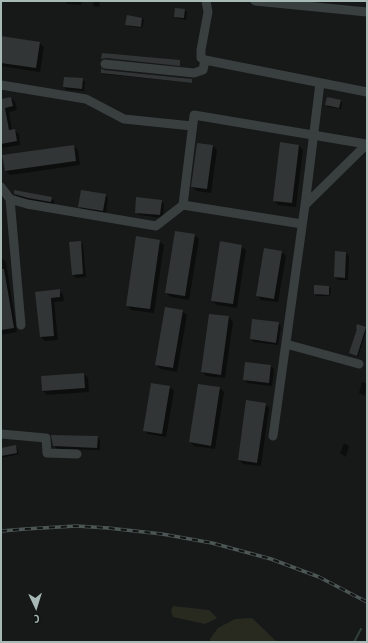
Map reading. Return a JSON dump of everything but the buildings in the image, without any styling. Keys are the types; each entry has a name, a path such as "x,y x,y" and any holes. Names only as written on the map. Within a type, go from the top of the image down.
{"street":[{"path":"206,1 208,12 201,58 367,92"},
{"path":"255,1 367,12"},
{"path":"105,64 194,73 203,70 205,60"},
{"path":"273,436 305,205 320,83"},
{"path":"1,85 86,99 124,119 192,126"},
{"path":"10,199 27,204 156,226 183,205 194,115 367,144"},
{"path":"305,205 367,144"},
{"path":"1,187 10,199 21,325"},
{"path":"183,205 302,224"},
{"path":"286,344 359,364"},
{"path":"1,434 46,438 47,453 77,454"}],"shaded area":[{"path":"173,606 209,610 217,618 205,624 173,617 171,611"},
{"path":"252,618 277,642 210,642 210,639 218,628 235,619"}],"waterway":[{"path":"354,642 361,629"}],"railway":[{"path":"1,531 76,526 162,534 212,543 271,559 319,577 367,602"}]}
